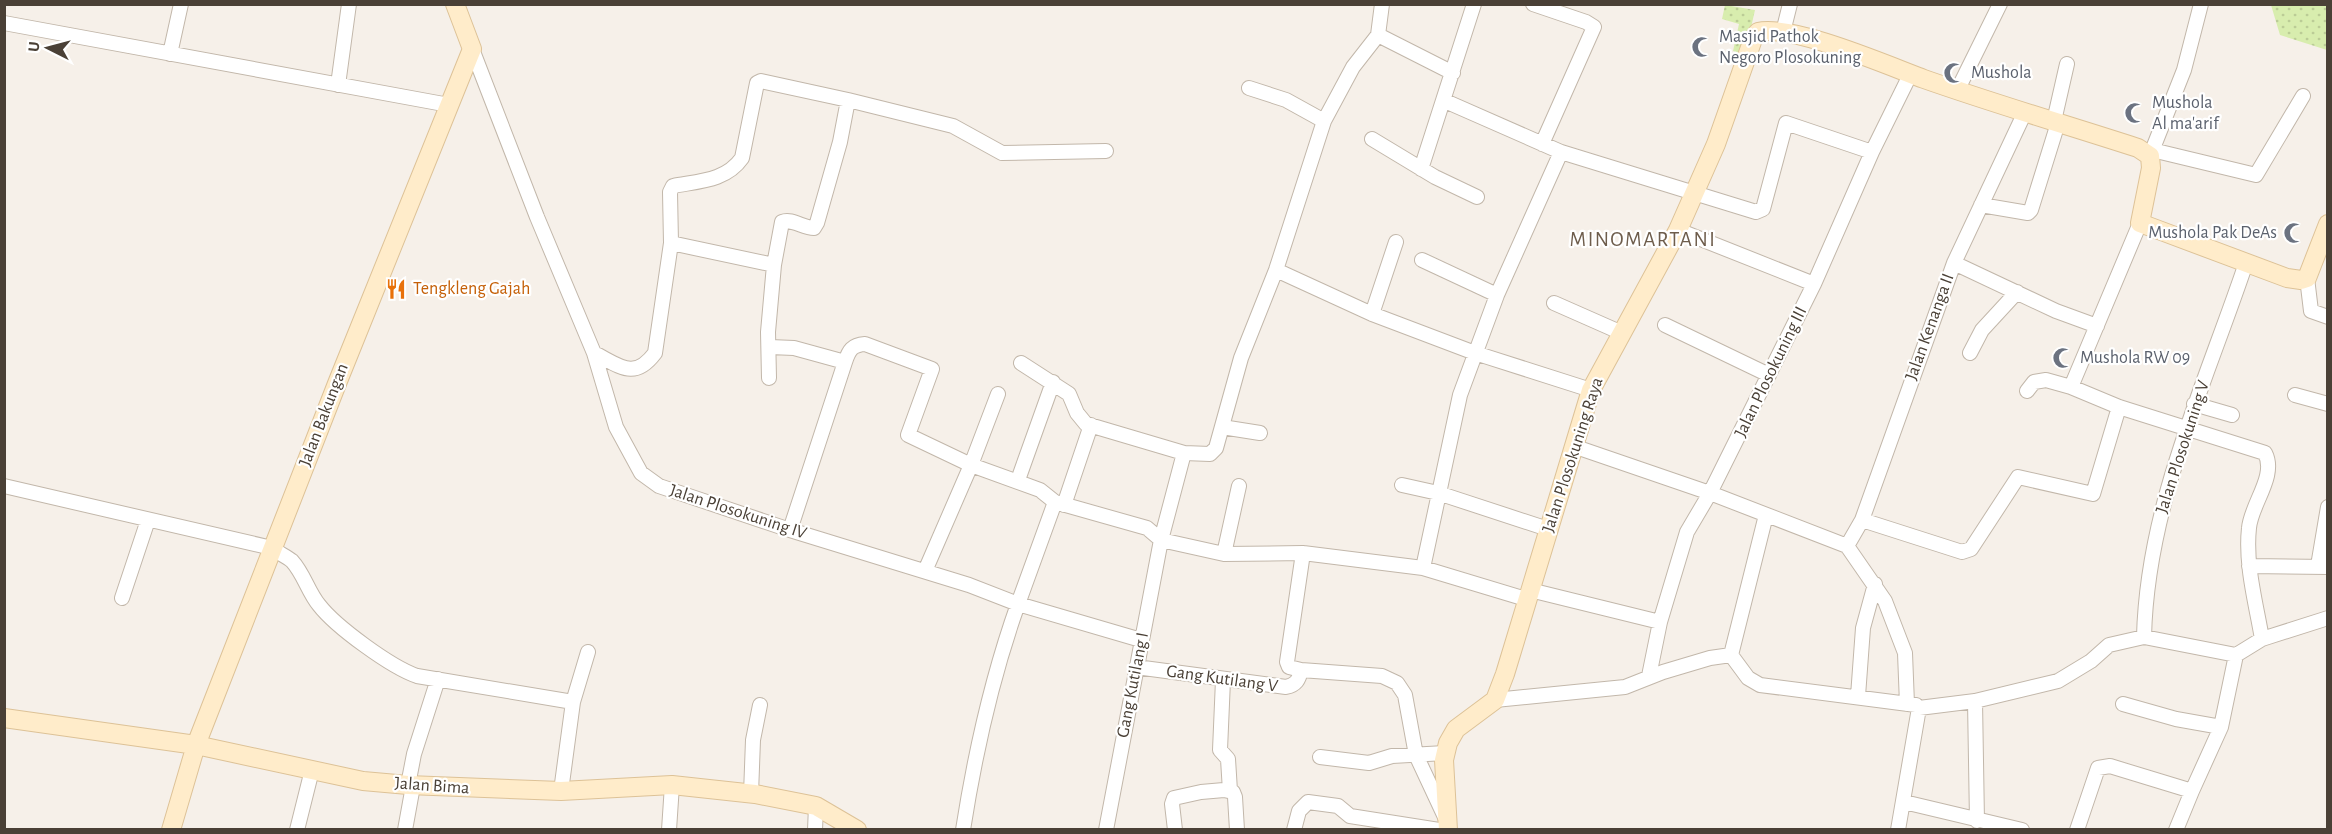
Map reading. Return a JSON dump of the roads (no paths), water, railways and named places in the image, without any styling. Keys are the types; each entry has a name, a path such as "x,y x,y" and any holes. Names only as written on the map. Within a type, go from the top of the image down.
{"street":[{"path":"170,54 181,4"},
{"path":"338,85 349,4"},
{"path":"455,4 472,49"},
{"path":"1021,363 1070,394 1081,419 1091,425 1184,453 1210,454 1216,448 1241,358 1276,270 1324,121 1353,67 1378,34 1382,4"},
{"path":"1421,169 1445,101 1474,4"},
{"path":"1533,4 1586,22 1594,27 1542,144"},
{"path":"1783,32 1790,4"},
{"path":"1958,89 2000,4"},
{"path":"2071,387 2140,222 2151,168 2151,153 2184,70 2201,4"},
{"path":"4,23 448,105"},
{"name":"Jalan Plosokuning Raya","path":"1495,700 1505,674 1591,390 1678,231 1716,144 1753,39 1758,32 1783,32 1866,56 2151,153"},
{"path":"1378,34 1453,73"},
{"name":"Jalan Plosokuning IV","path":"472,49 484,84 594,353 616,427 640,473 659,486 790,530 925,571 1018,604 1141,640"},
{"name":"Jalan Bakungan","path":"171,830 196,745 272,548 472,49"},
{"path":"1981,205 2028,213 2031,210 2056,122 2067,64"},
{"name":"Jalan Plosokuning III","path":"1649,676 1660,622 1687,532 1710,493 1814,284 1872,152 1911,73"},
{"path":"594,353 624,368 637,370 646,365 655,353 671,243 671,188 717,178 735,168 742,158 757,83 761,81 953,126 1002,153 1106,151"},
{"path":"457,85 484,84"},
{"path":"1249,88 1286,100 1324,121"},
{"path":"2151,153 2256,175 2303,96"},
{"path":"769,378 768,332 774,266 782,222 787,220 810,228 814,228 817,223 840,142 848,100"},
{"path":"1445,101 1562,152 1761,212 1786,123 1872,152"},
{"name":"Jalan Kenanga II","path":"1847,546 1862,520 1954,263 2025,112"},
{"path":"1372,139 1421,169 1477,197"},
{"path":"1423,568 1460,395 1497,295 1562,152"},
{"path":"2140,222 2287,278 2301,280 2307,278"},
{"path":"2328,224 2307,278 2311,311 2328,317"},
{"path":"1678,231 1814,284"},
{"path":"1372,314 1396,242"},
{"path":"671,243 774,266"},
{"path":"1422,260 1497,295"},
{"path":"1954,263 2056,311 2097,326"},
{"name":"Jalan Plosokuning V","path":"2144,637 2146,602 2158,524 2194,404 2246,263"},
{"path":"1276,270 1372,314 1475,353 1591,390"},
{"path":"1970,353 1982,330 2018,292"},
{"path":"1554,303 1622,333"},
{"path":"1665,325 1769,375"},
{"path":"790,530 849,350 865,344 932,369 908,435 971,465 1018,480 1040,490 1060,504 1147,528 1161,540 1224,554 1303,553 1423,568 1528,595 1660,622"},
{"path":"770,347 794,348 845,362"},
{"path":"2026,391 2040,380 2071,387 2119,407 2261,450 2267,458 2266,477 2248,528 2249,566 2262,639"},
{"path":"1018,480 1053,382"},
{"path":"925,571 971,465 998,394"},
{"path":"2295,394 2326,399"},
{"path":"2194,404 2232,415"},
{"path":"1862,520 1962,552 1971,549 2018,477 2093,494 2119,407"},
{"path":"963,830 986,713 1006,638 1091,425"},
{"path":"1222,427 1260,433"},
{"path":"1573,446 1710,493 1847,546 1885,601 1905,653 1907,704"},
{"name":"Gang Kutilang I","path":"1106,830 1161,540 1184,453"},
{"path":"1402,485 1438,493 1548,529"},
{"path":"4,486 272,548 290,560 299,570 317,603 330,618 401,670 438,679 573,702"},
{"path":"1224,554 1239,486"},
{"path":"2249,566 2323,567 2328,507"},
{"path":"1731,656 1766,515"},
{"path":"122,598 148,520"},
{"path":"1300,670 1289,667 1287,662 1303,553"},
{"path":"1858,696 1863,628 1875,584"},
{"path":"1731,656 1748,678 1760,685 1858,696 1924,707 1975,701 2058,681 2091,661 2109,645 2144,637 2236,655 2262,639 2328,618"},
{"path":"561,790 573,702 588,652"},
{"path":"2176,830 2221,727 2236,655"},
{"path":"1294,830 1299,811 1308,802 1338,806 1350,816 1402,827 1445,827 1445,753 1456,729 1495,700 1624,687 1649,676 1710,658 1731,656"},
{"name":"Gang Kutilang V","path":"1137,667 1286,687 1294,686 1299,679 1300,670 1382,676 1397,683 1405,695 1420,755 1445,827"},
{"path":"405,830 414,754 438,679"},
{"path":"1223,680 1220,750 1228,759 1230,791 1235,797 1237,830"},
{"path":"1975,701 1977,821"},
{"path":"2122,704 2221,727"},
{"path":"751,794 753,740 760,705"},
{"path":"1898,830 1916,713 1924,707"},
{"name":"Jalan Bima","path":"4,718 196,745 363,781 410,785 561,790 672,785 751,794 816,806 857,830"},
{"path":"1320,757 1369,764 1392,756 1445,753"},
{"path":"2077,830 2098,768 2110,766 2192,791"},
{"path":"297,830 312,770"},
{"path":"669,830 672,785"},
{"path":"1175,830 1172,804 1174,798 1201,792 1230,791"},
{"path":"1904,801 1977,821 2022,830"},
{"path":"815,830 816,806"}],"place":[{"name":"Masjid Pathok Negoro Plosokuning","path":"1702,47"},
{"name":"Mushola","path":"1954,73"},
{"name":"Mushola Al ma'arif","path":"2135,113"},
{"name":"Mushola Pak DeAs","path":"2294,233"},
{"name":"Tengkleng Gajah","path":"396,289"},
{"name":"Mushola RW 09","path":"2063,358"}],"district":[{"name":"MINOMARTANI","path":"1643,239"}]}
